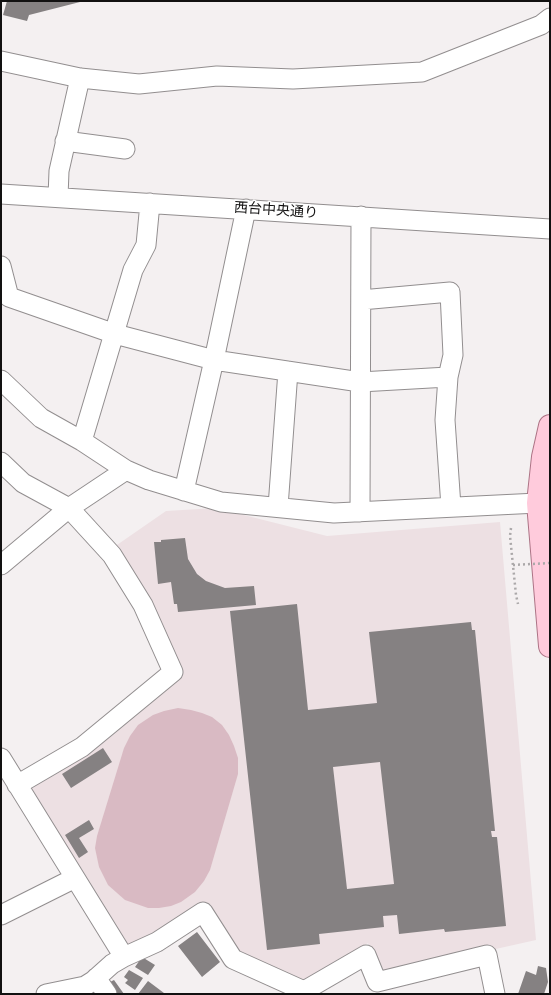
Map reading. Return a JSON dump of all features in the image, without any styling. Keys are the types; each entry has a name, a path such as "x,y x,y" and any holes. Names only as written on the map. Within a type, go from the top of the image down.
{"main road":[{"path":"550,426 543,457 538,503 550,646"}],"street":[{"path":"1,61 80,78 139,84 216,76 293,79 422,72 541,25 550,18"},
{"path":"58,197 59,171 80,78"},
{"path":"65,141 125,148"},
{"name":"西台中央通り","path":"1,194 550,229"},
{"path":"82,441 133,270 146,245 150,203"},
{"path":"184,491 246,209"},
{"path":"360,512 361,216"},
{"path":"1,266 5,302 115,334 214,360 360,382 448,377"},
{"path":"361,300 450,292 452,355 448,377 445,420 451,508"},
{"path":"278,507 288,371"},
{"path":"1,380 41,418 82,441 126,470 149,480 221,502 334,513 538,503"},
{"path":"1,462 23,482 69,508 112,555 143,605 173,672 82,747 17,784"},
{"path":"1,565 69,508 126,470"},
{"path":"1,758 124,957"},
{"path":"1,915 75,878"},
{"path":"46,994 85,986 112,964 158,942 203,912 233,959 304,991 366,955 377,982 487,955 495,994"},
{"path":"96,978 106,994"}],"path":[{"path":"511,528 510,536 518,604"},
{"path":"513,565 550,563"}],"shaded area":[{"path":"216,508 327,536 500,522 536,940 388,973 379,967 368,943 301,983 237,951 208,906 135,945 128,944 32,789 36,784 83,754 183,673 148,599 114,547 166,511"},
{"path":"178,708 202,713 212,717 222,725 229,735 238,758 238,774 210,870 204,881 195,892 181,902 171,906 148,908 125,900 108,885 99,867 95,848 97,836 124,748 130,736 138,725 153,715"}],"building":[{"path":"7,1 80,2 29,15 27,21 3,15"},
{"path":"185,538 188,559 197,574 206,581 225,588 254,586 256,605 178,612 177,604 174,604 171,582 158,584 154,542"},
{"path":"297,604 308,710 377,703 369,632 471,622 472,630 475,630 495,831 491,831 492,837 497,837 506,926 445,932 444,929 399,934 397,915 383,916 384,927 319,934 320,944 267,950 230,611","holes":["380,762 394,884 347,889 333,767"]},
{"path":"103,748 112,762 71,788 62,774"},
{"path":"89,820 94,829 79,838 88,852 79,858 65,835"},
{"path":"197,932 220,962 202,977 178,946"},
{"path":"142,957 155,965 148,975 135,967"},
{"path":"538,966 546,968 548,982 544,994 518,994 526,971 536,975"},
{"path":"129,970 143,978 135,990 125,983 128,980 124,977"},
{"path":"114,980 124,994 113,994 106,984"},
{"path":"148,981 164,993 138,994"}]}
